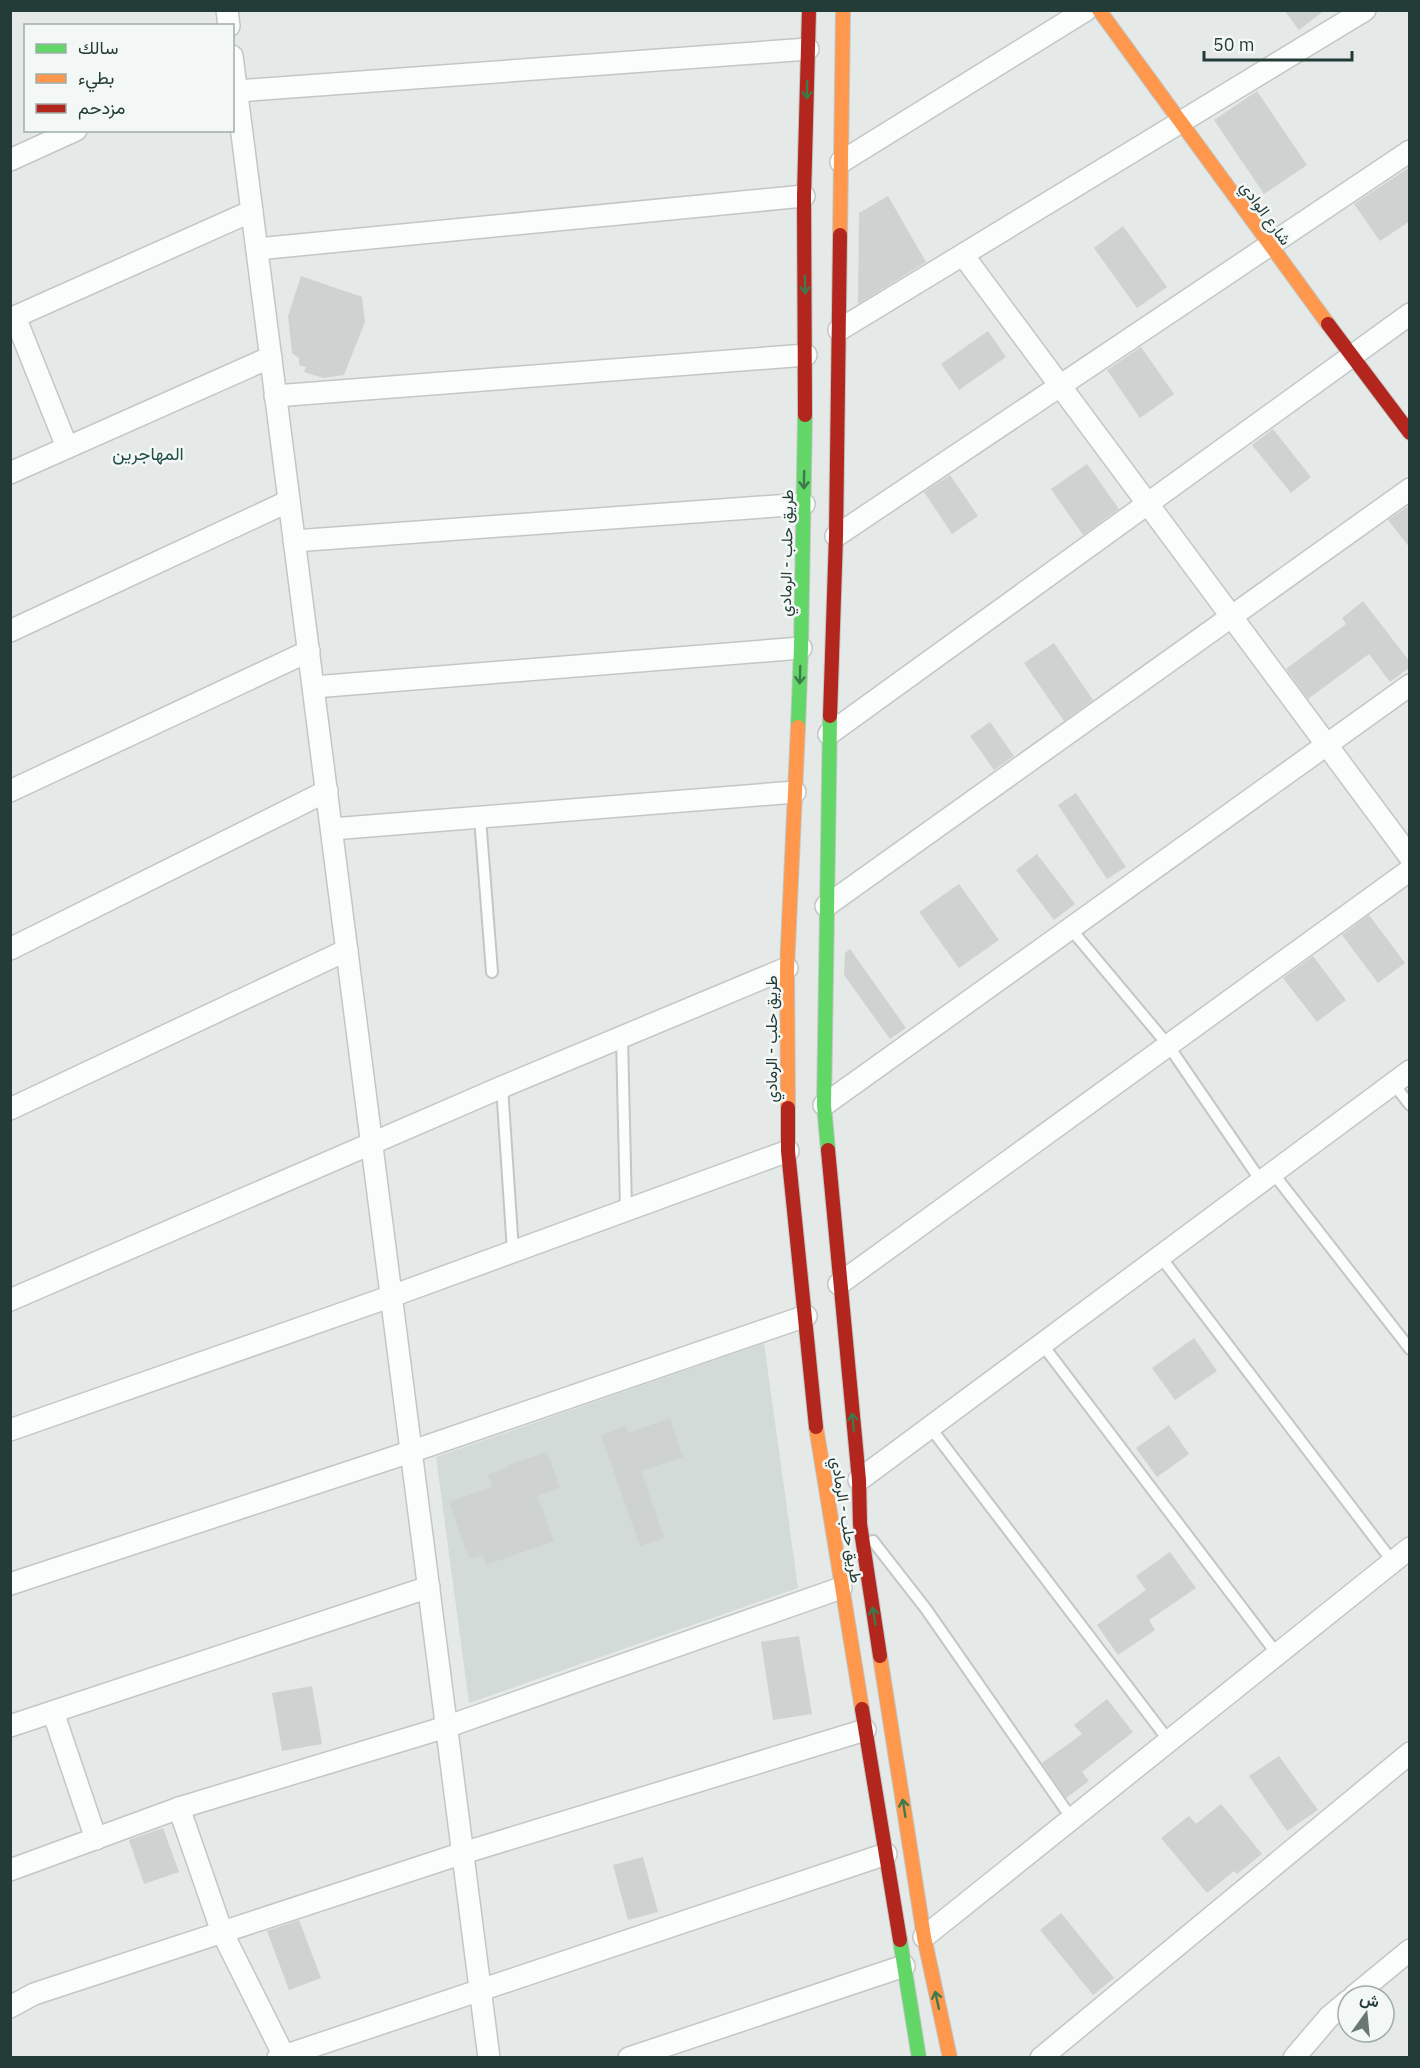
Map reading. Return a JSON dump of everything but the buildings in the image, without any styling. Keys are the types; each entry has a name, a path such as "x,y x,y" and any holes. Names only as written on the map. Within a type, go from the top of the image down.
{"main road":[{"name":"طريق حلب - الرمادي","path":"809,10 804,196 806,355 801,648 787,968 788,1151 818,1443 919,2058"},
{"name":"طريق حلب - الرمادي","path":"843,10 836,536 829,734 824,1105 859,1480 860,1524 924,1937 950,2058"},
{"name":"شارع الوادي","path":"1099,10 1269,245 1410,433"}],"street":[{"path":"841,162 1086,10"},
{"path":"839,330 1365,10"},
{"path":"237,91 808,49"},
{"path":"234,66 489,2058"},
{"path":"10,160 72,132"},
{"path":"836,536 1410,151"},
{"path":"257,249 804,196"},
{"path":"67,447 13,318 252,211"},
{"path":"963,255 1410,856"},
{"path":"829,734 1410,314"},
{"path":"275,396 806,355"},
{"path":"10,473 271,357"},
{"path":"826,906 1410,489"},
{"path":"10,631 290,501"},
{"path":"294,541 804,504"},
{"path":"314,687 801,648"},
{"path":"10,791 309,651"},
{"path":"824,1105 1410,685"},
{"path":"10,950 327,791"},
{"path":"332,829 795,792"},
{"path":"839,1284 1410,870"},
{"path":"10,1109 347,950"},
{"path":"10,1300 502,1087 787,968"},
{"path":"859,1480 1401,1077"},
{"path":"10,1430 392,1296 788,1151"},
{"path":"10,1584 413,1451 806,1316"},
{"path":"924,1937 1410,1548"},
{"path":"10,1726 429,1587"},
{"path":"10,1870 179,1808 446,1727 841,1588"},
{"path":"53,1712 96,1839"},
{"path":"10,2007 34,1994 463,1853 865,1730"},
{"path":"1041,2058 1410,1753"},
{"path":"179,1808 222,1932 281,2057 886,1854"},
{"path":"1369,1984 1410,1950"},
{"path":"629,2058 904,1966"},
{"path":"1294,2058 1336,2011"}],"lane":[{"path":"480,818 492,972"},
{"path":"1070,928 1168,1045 1267,1177 1410,1349"},
{"path":"622,1037 626,1210"},
{"path":"1401,1077 1410,1105"},
{"path":"502,1087 513,1251"},
{"path":"1160,1257 1393,1562"},
{"path":"1042,1344 1277,1654"},
{"path":"930,1427 1169,1741"},
{"path":"860,1524 926,1609 1072,1819"}],"shaded area":[{"path":"764,1343 798,1588 469,1703 436,1457"}],"traffic: fast":[{"path":"798,727 805,415"},
{"path":"828,1150 824,1105 830,716"},
{"path":"900,1940 919,2058"}],"traffic: slow":[{"path":"840,235 843,10"},
{"path":"1099,10 1328,324"},
{"path":"788,1108 787,968 798,727"},
{"path":"816,1427 862,1709"},
{"path":"880,1656 924,1937 950,2058"}],"traffic: jam":[{"path":"805,415 804,196 809,10"},
{"path":"830,716 836,536 840,235"},
{"path":"1328,324 1410,433"},
{"path":"788,1108 788,1151 816,1427"},
{"path":"828,1150 859,1480 860,1524 880,1656"},
{"path":"862,1709 900,1940"}],"district":[{"name":"المهاجرين","path":"148,453"}]}
